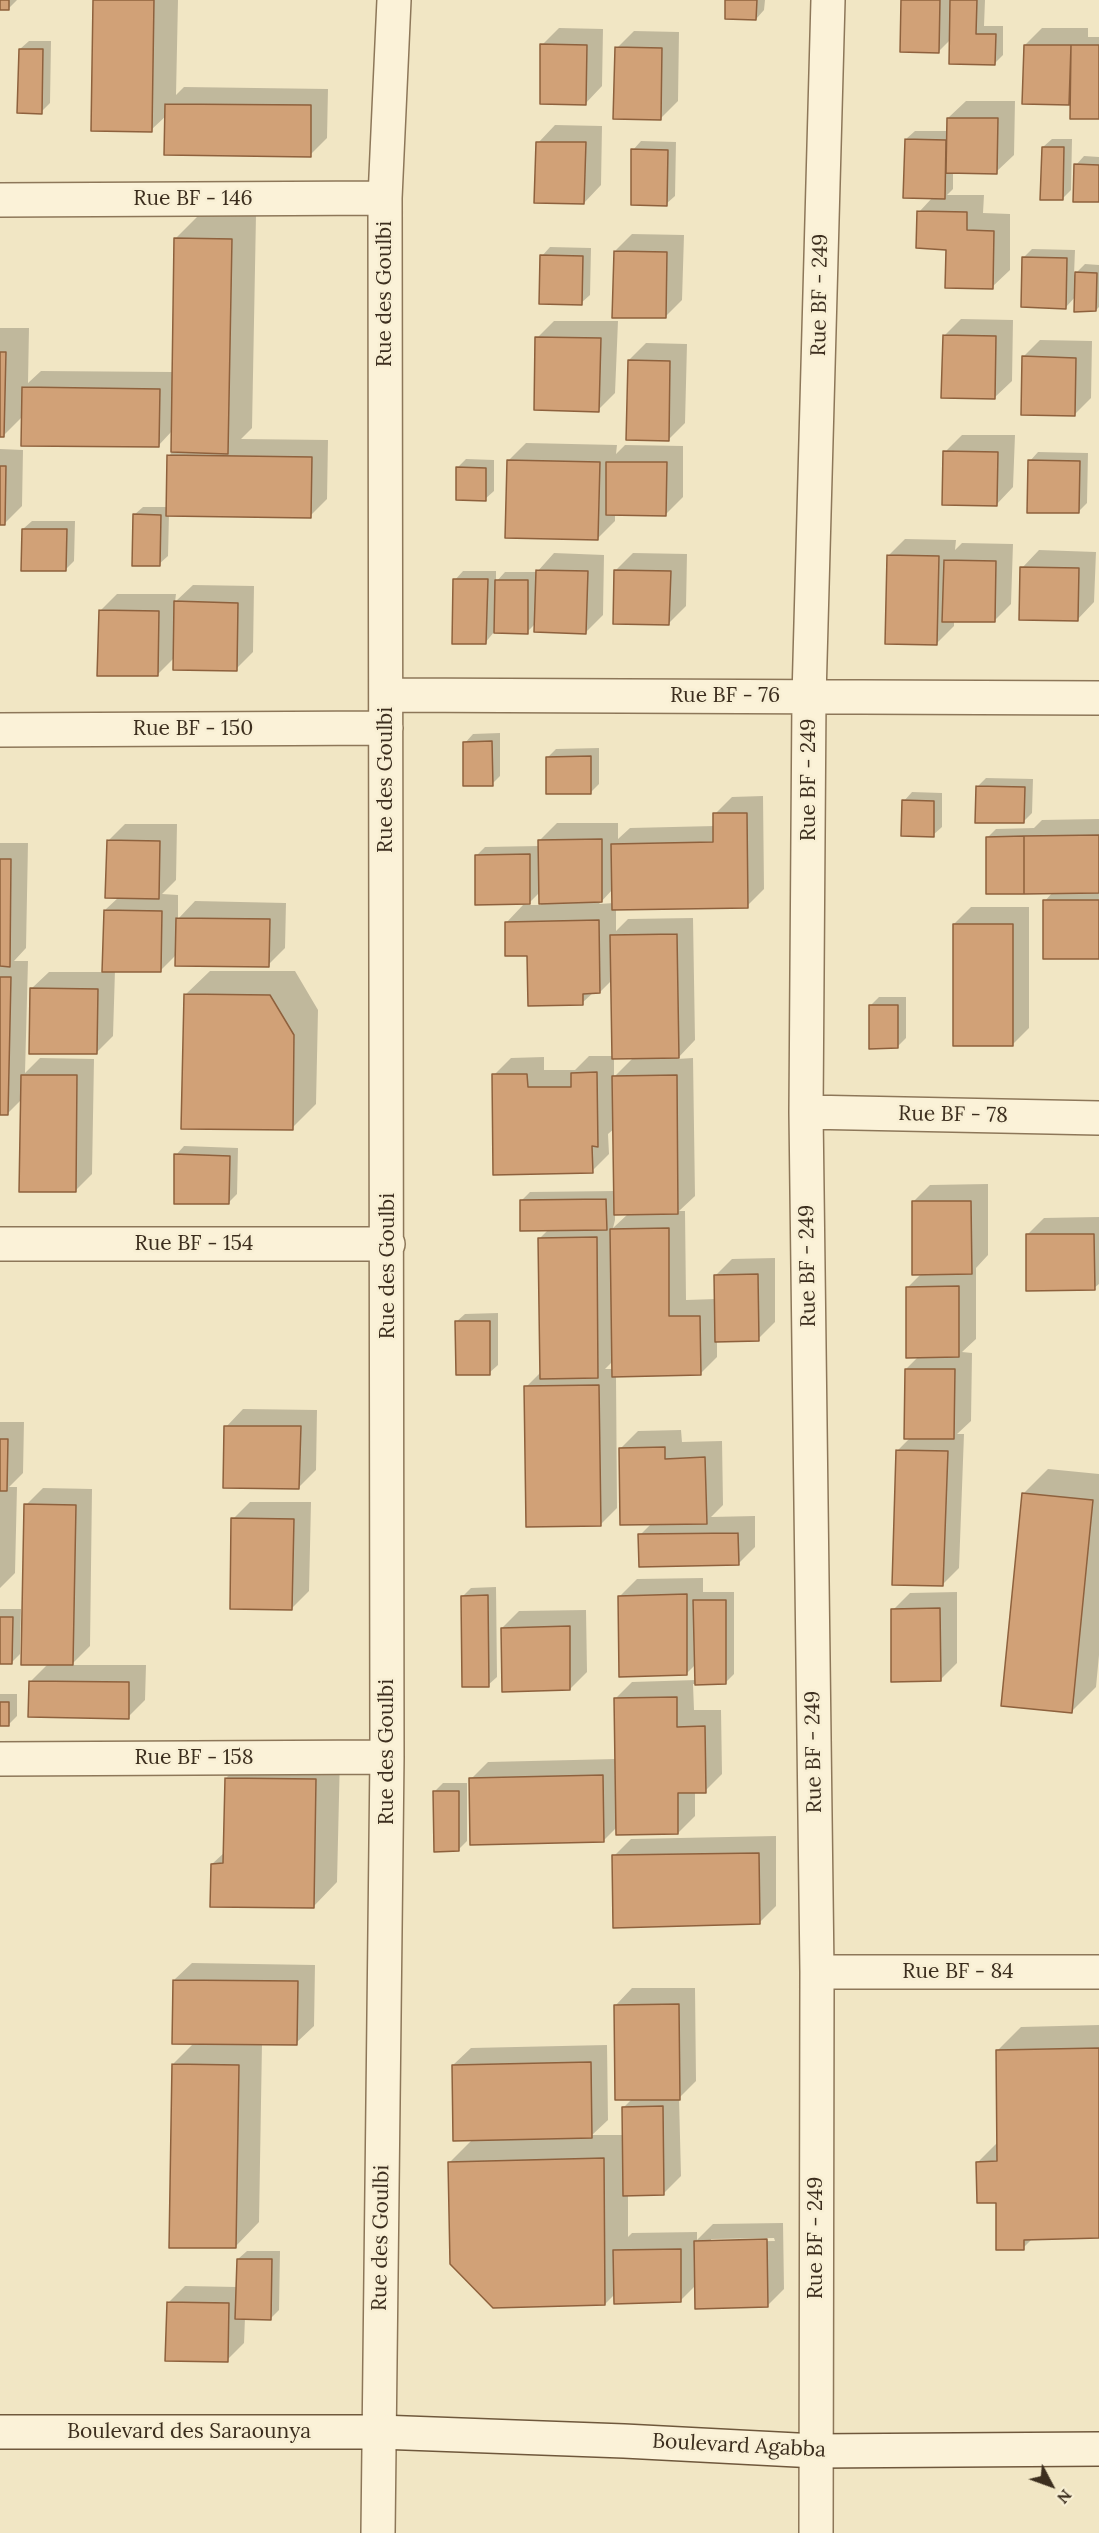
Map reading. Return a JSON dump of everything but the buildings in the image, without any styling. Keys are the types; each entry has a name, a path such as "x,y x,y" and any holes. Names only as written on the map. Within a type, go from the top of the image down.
{"street":[{"name":"Rue des Goulbi","path":"378,2533 387,1757 385,198 394,0"},
{"name":"Rue BF - 249","path":"816,2533 817,1972 806,1113 809,697 828,0"},
{"name":"Rue BF - 146","path":"0,200 385,198"},
{"name":"Rue BF - 76","path":"386,695 1099,698"},
{"name":"Rue BF - 150","path":"0,730 386,728"},
{"name":"Rue BF - 78","path":"806,1113 1099,1118"},
{"name":"Rue BF - 154","path":"0,1244 388,1244"},
{"name":"Rue BF - 158","path":"0,1759 387,1757"},
{"name":"Rue BF - 84","path":"817,1972 1099,1972"},
{"name":"Boulevard des Saraounya","path":"0,2432 378,2432"},
{"name":"Boulevard Agabba","path":"378,2432 816,2451 1099,2449"}]}
